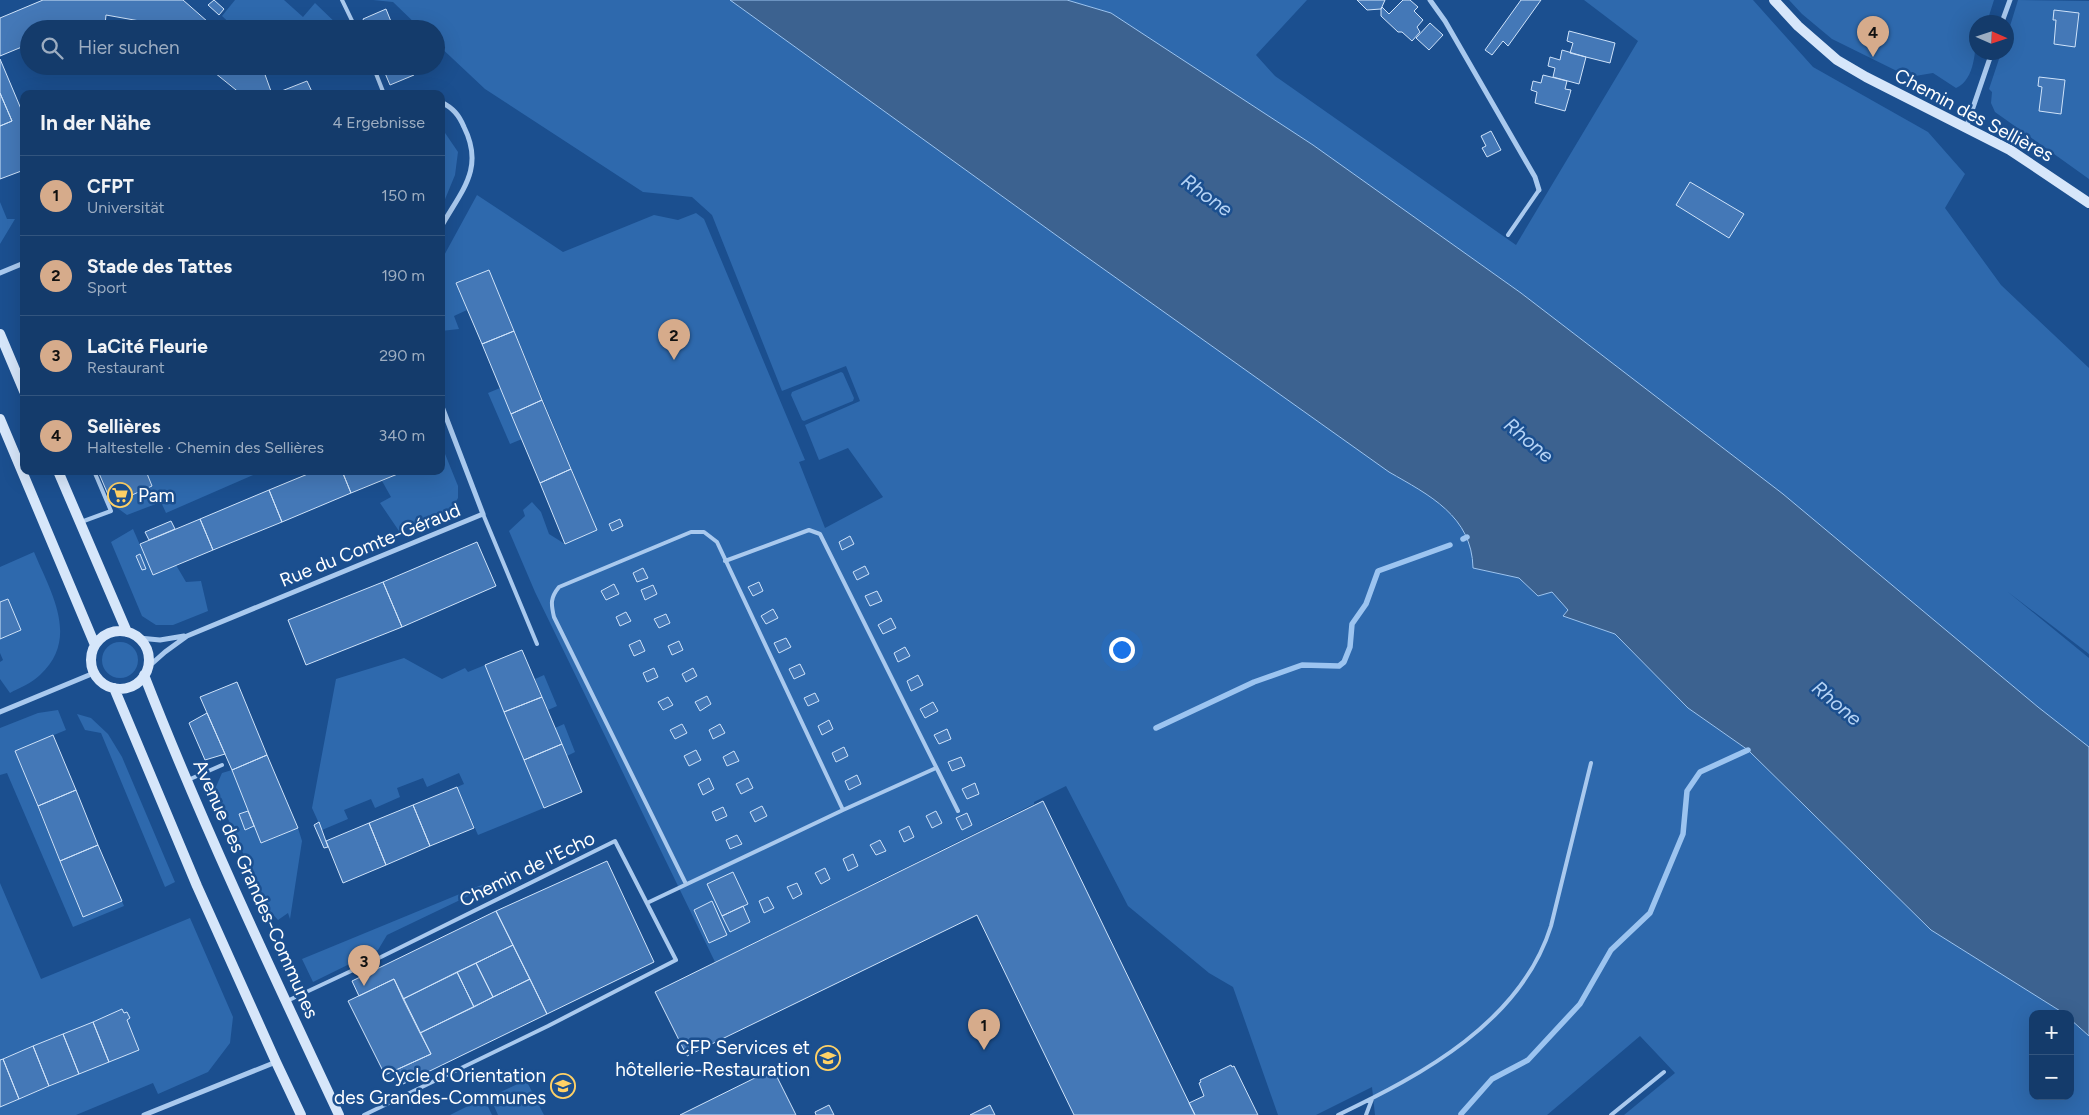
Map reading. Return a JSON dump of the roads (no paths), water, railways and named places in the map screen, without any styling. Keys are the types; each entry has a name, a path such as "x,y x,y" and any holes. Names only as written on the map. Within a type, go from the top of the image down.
{"street":[{"path":"1430,0 1445,21 1534,177 1539,190"},
{"name":"Chemin des Sellières","path":"1774,0 1812,39 1838,60 1866,77 2010,150 2089,203"},
{"path":"2005,15 2010,0"},
{"path":"1966,128 1989,60"},
{"path":"445,105 459,115 473,150 474,161 464,188 445,220"},
{"path":"0,273 20,265"},
{"path":"0,334 20,382"},
{"name":"Rue du Comte-Géraud","path":"146,672 165,652 187,636 483,514 445,414"},
{"path":"0,419 20,467"},
{"path":"24,475 95,645"},
{"path":"60,475 126,632"},
{"path":"126,632 139,638 148,655 146,672 140,680 128,687 114,688 106,685 94,673 91,656 95,645 108,633 126,632"},
{"name":"Rue du Comte-Géraud","path":"139,638 160,640 187,636"},
{"name":"Avenue des Grandes-Communes","path":"146,672 188,780 339,1115"},
{"path":"0,712 94,673"},
{"path":"114,688 197,886 301,1115"},
{"path":"144,1115 276,1062"}],"lane":[{"path":"342,0 352,20"},
{"path":"377,75 382,90"},
{"path":"1508,235 1539,190"},
{"path":"79,523 111,511 96,475"},
{"path":"483,514 538,644"},
{"path":"725,562 809,530 820,534 958,812"},
{"path":"686,884 554,617 550,602 553,593 559,587 691,532 704,532 713,537 844,810"},
{"path":"1338,1115 1372,1099 1432,1064 1482,1028 1527,975 1546,942 1553,919 1591,763"},
{"path":"188,780 222,765"},
{"path":"647,902 936,768"},
{"name":"Chemin de l'Echo","path":"286,1001 381,957 615,841 676,960 548,1026 364,1115"},
{"path":"1611,1115 1664,1072"},
{"path":"1366,1115 1372,1099"}],"water":[{"name":"Rhone","path":"730,0 1067,0 1111,13 1313,145 1521,293 1783,494 2038,707 2089,747 2089,1036 2074,1023 2074,1010 2059,1010 1931,930 1748,750 1688,708 1615,634 1563,616 1568,610 1552,592 1538,596 1519,578 1473,568 1471,550 1465,534 1446,509 1419,489 1389,472"}],"waterway":[{"path":"1463,539 1467,537"},
{"path":"1156,728 1254,682 1302,665 1339,666 1344,662 1350,647 1352,624 1366,604 1378,571 1450,545"},
{"path":"1461,1114 1492,1079 1528,1060 1580,1004 1611,950 1650,913 1683,834 1687,791 1700,772 1748,750"}],"place":[{"name":"Sellières","path":"1873,57"},
{"name":"Stade des Tattes","path":"674,360"},
{"name":"Pam","path":"120,495"},
{"name":"LaCité Fleurie","path":"364,986"},
{"name":"CFPT","path":"984,1050"},
{"name":"CFP Services et hôtellerie-Restauration","path":"828,1058"},
{"name":"Cycle d'Orientation des Grandes-Communes","path":"563,1086"}]}
